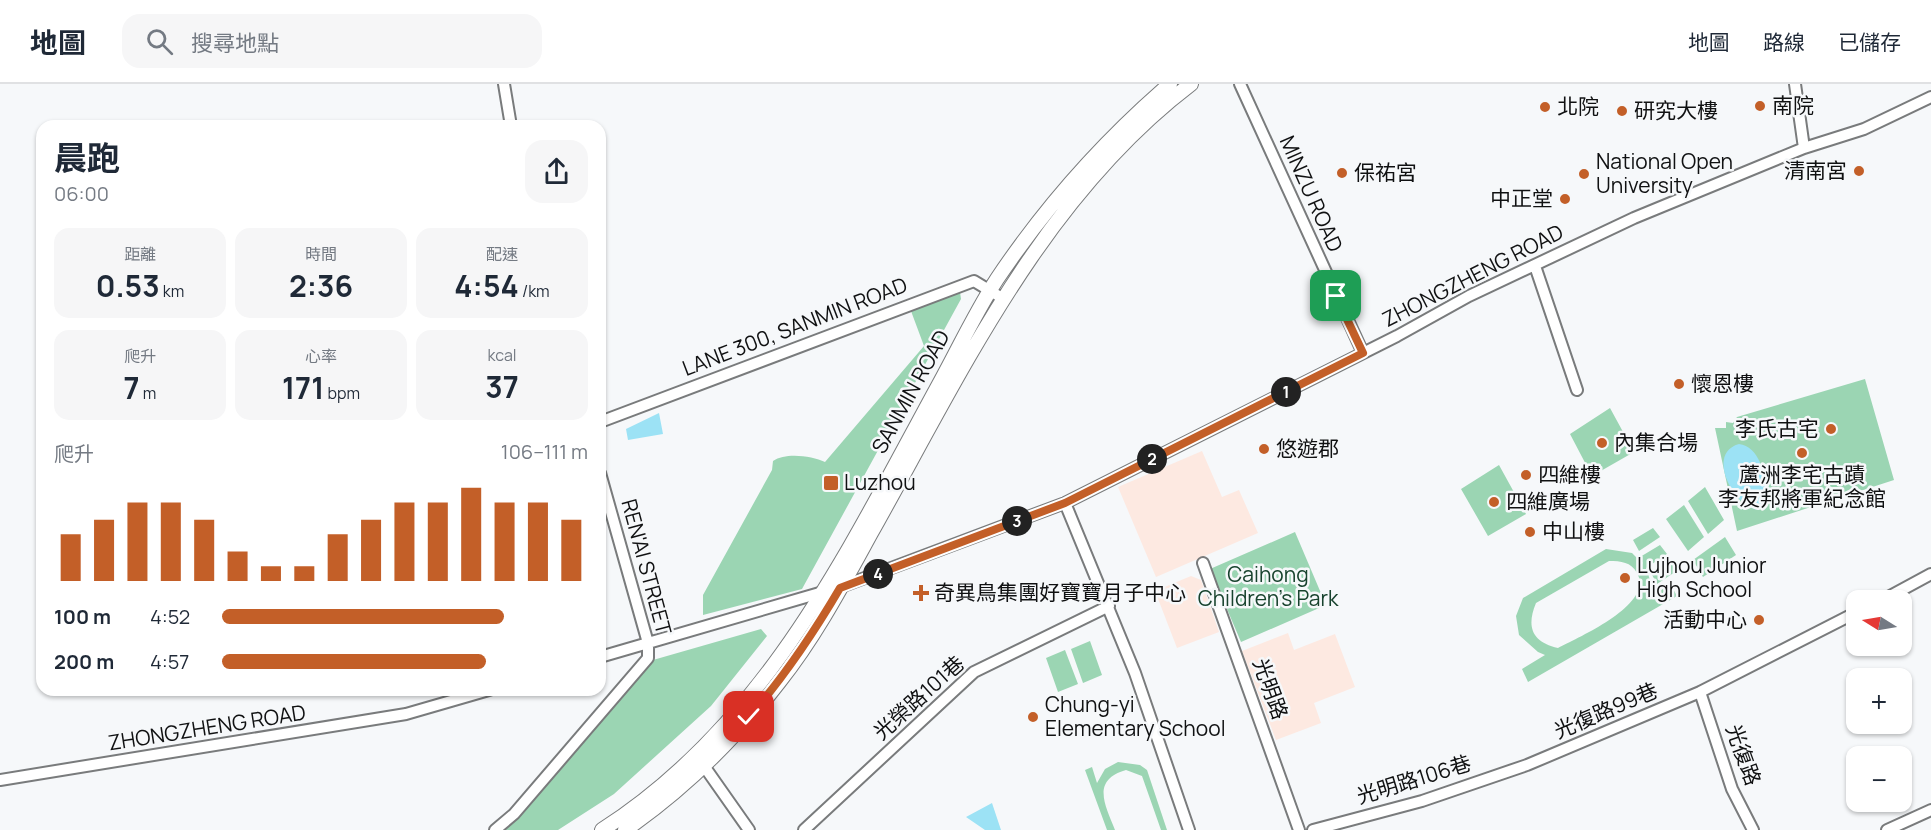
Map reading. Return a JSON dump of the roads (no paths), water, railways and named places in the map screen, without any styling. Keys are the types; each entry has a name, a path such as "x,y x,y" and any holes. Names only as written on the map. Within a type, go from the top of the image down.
{"main road":[{"name":"SANMIN ROAD","path":"602,830 651,794 723,727 781,658 825,592 996,295 1056,200 1088,162 1135,114 1170,84"},
{"name":"SANMIN ROAD","path":"625,830 704,766 779,682 821,621 840,588 996,295 1115,154 1191,84"}],"street":[{"path":"504,84 510,120"},
{"name":"MINZU ROAD","path":"1240,84 1363,353"},
{"path":"1795,84 1804,148"},
{"name":"ZHONGZHENG ROAD","path":"825,592 1065,503 1363,353 1469,296 1661,206 1804,148 1864,129 1931,97"},
{"path":"1534,266 1577,390"},
{"name":"LANE 300, SANMIN ROAD","path":"606,420 974,281 996,295"},
{"name":"REN'AI STREET","path":"495,830 521,806 648,658 648,643 606,494"},
{"path":"1065,503 1109,606 1189,830"},
{"name":"光明路","path":"1203,563 1299,830"},
{"path":"1901,590 1931,574"},
{"path":"606,655 825,592"},
{"name":"光榮路101巷","path":"804,830 974,672 1109,606"},
{"name":"光復路99巷","path":"1527,765 1700,692 1846,618"},
{"name":"光復路","path":"1700,692 1732,789 1753,830"},
{"name":"ZHONGZHENG ROAD","path":"0,780 406,714 468,696"},
{"name":"光明路106巷","path":"1313,830 1422,801 1527,765"},
{"path":"704,766 749,830"},
{"path":"1887,830 1931,810"}],"water":[{"path":"659,413 663,434 628,440 626,429"},
{"path":"1739,444 1754,452 1762,468 1766,497 1765,505 1758,510 1739,499 1726,478 1724,457 1729,449"},
{"path":"992,803 1001,830 985,830 966,817"}],"place":[{"name":"南院","path":"1760,106"},
{"name":"北院","path":"1545,107"},
{"name":"研究大樓","path":"1622,111"},
{"name":"清南宮","path":"1859,171"},
{"name":"保祐宮","path":"1342,173"},
{"name":"National Open University","path":"1584,174"},
{"name":"中正堂","path":"1565,199"},
{"name":"懷恩樓","path":"1679,384"},
{"name":"李氏古宅","path":"1831,429"},
{"name":"內集合場","path":"1602,443"},
{"name":"悠遊郡","path":"1264,449"},
{"name":"蘆洲李宅古蹟 李友邦將軍紀念館","path":"1802,453"},
{"name":"四維樓","path":"1526,475"},
{"name":"Luzhou","path":"831,483"},
{"name":"四維廣場","path":"1494,502"},
{"name":"中山樓","path":"1530,532"},
{"name":"Lujhou Junior High School","path":"1625,578"},
{"name":"奇異鳥集團好寶寶月子中心","path":"921,593"},
{"name":"活動中心","path":"1759,620"},
{"name":"Chung-yi Elementary School","path":"1033,717"}],"park label":[{"name":"Caihong Children's Park","path":"1268,587"}]}
